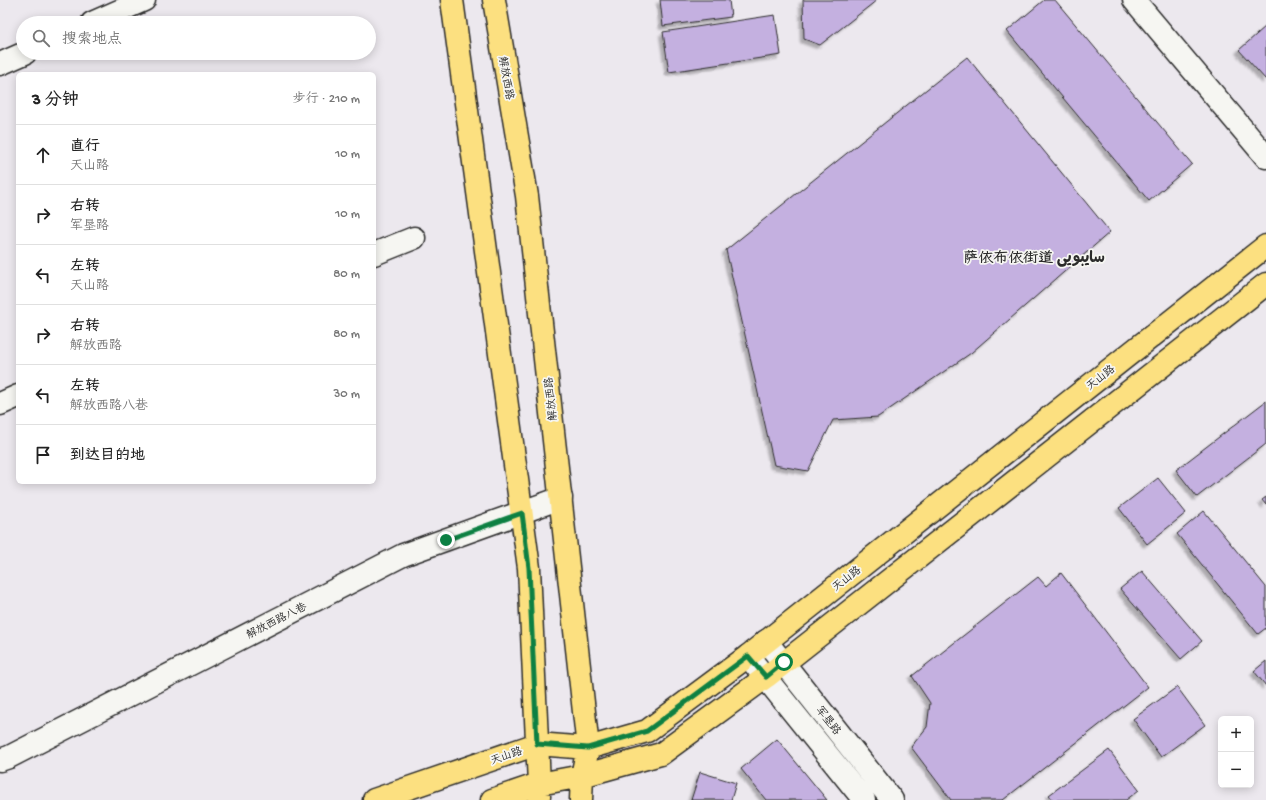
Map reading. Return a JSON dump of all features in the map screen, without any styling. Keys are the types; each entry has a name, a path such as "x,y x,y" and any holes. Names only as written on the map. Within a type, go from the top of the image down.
{"main road":[{"path":"452,0 529,568 539,792"},
{"name":"解放西路","path":"494,0 527,196 561,498 588,748 582,776 581,800"},
{"name":"天山路","path":"374,800 537,744 588,748 647,731 748,656 1266,246"},
{"path":"492,800 539,792 582,776 661,754 766,677 1266,284"}],"street":[{"path":"108,16 144,0"},
{"path":"1134,0 1266,157"},
{"path":"0,64 16,57"},
{"path":"376,253 414,238"},
{"path":"0,404 16,397"},
{"name":"解放西路八巷","path":"0,760 9,757 403,555 561,498"},
{"name":"军垦路","path":"766,641 892,800"},
{"name":"军垦路","path":"748,656 864,800"}],"building":[{"path":"660,0 729,0 731,17 663,26"},
{"path":"803,0 877,0 820,45 804,39"},
{"path":"1044,0 1055,0 1192,164 1149,201 1007,31"},
{"path":"775,15 781,55 669,72 663,32"},
{"path":"1266,26 1266,80 1239,50"},
{"path":"967,57 1110,232 971,353 878,417 833,420 808,471 774,465 726,250"},
{"path":"1266,401 1266,444 1197,497 1176,470"},
{"path":"1158,478 1186,513 1147,544 1119,508"},
{"path":"1266,497 1266,505 1262,500"},
{"path":"1204,511 1266,587 1266,628 1258,634 1177,534"},
{"path":"1142,571 1202,641 1181,659 1120,589"},
{"path":"1061,573 1148,687 1003,800 951,800 911,747 927,727 930,703 912,676 1038,577 1046,586"},
{"path":"1266,661 1266,686 1254,671"},
{"path":"1177,687 1205,725 1161,757 1133,719"},
{"path":"777,739 827,800 766,800 741,769"},
{"path":"1109,750 1139,790 1126,800 1053,800 1049,795"},
{"path":"700,772 736,783 731,800 691,800"}],"district":[{"name":"萨依布依街道 سايبويى","path":"1034,257"}],"route":[{"path":"446,540 522,513 529,568 537,744 588,748 647,731 748,656 766,677 784,662"}]}
